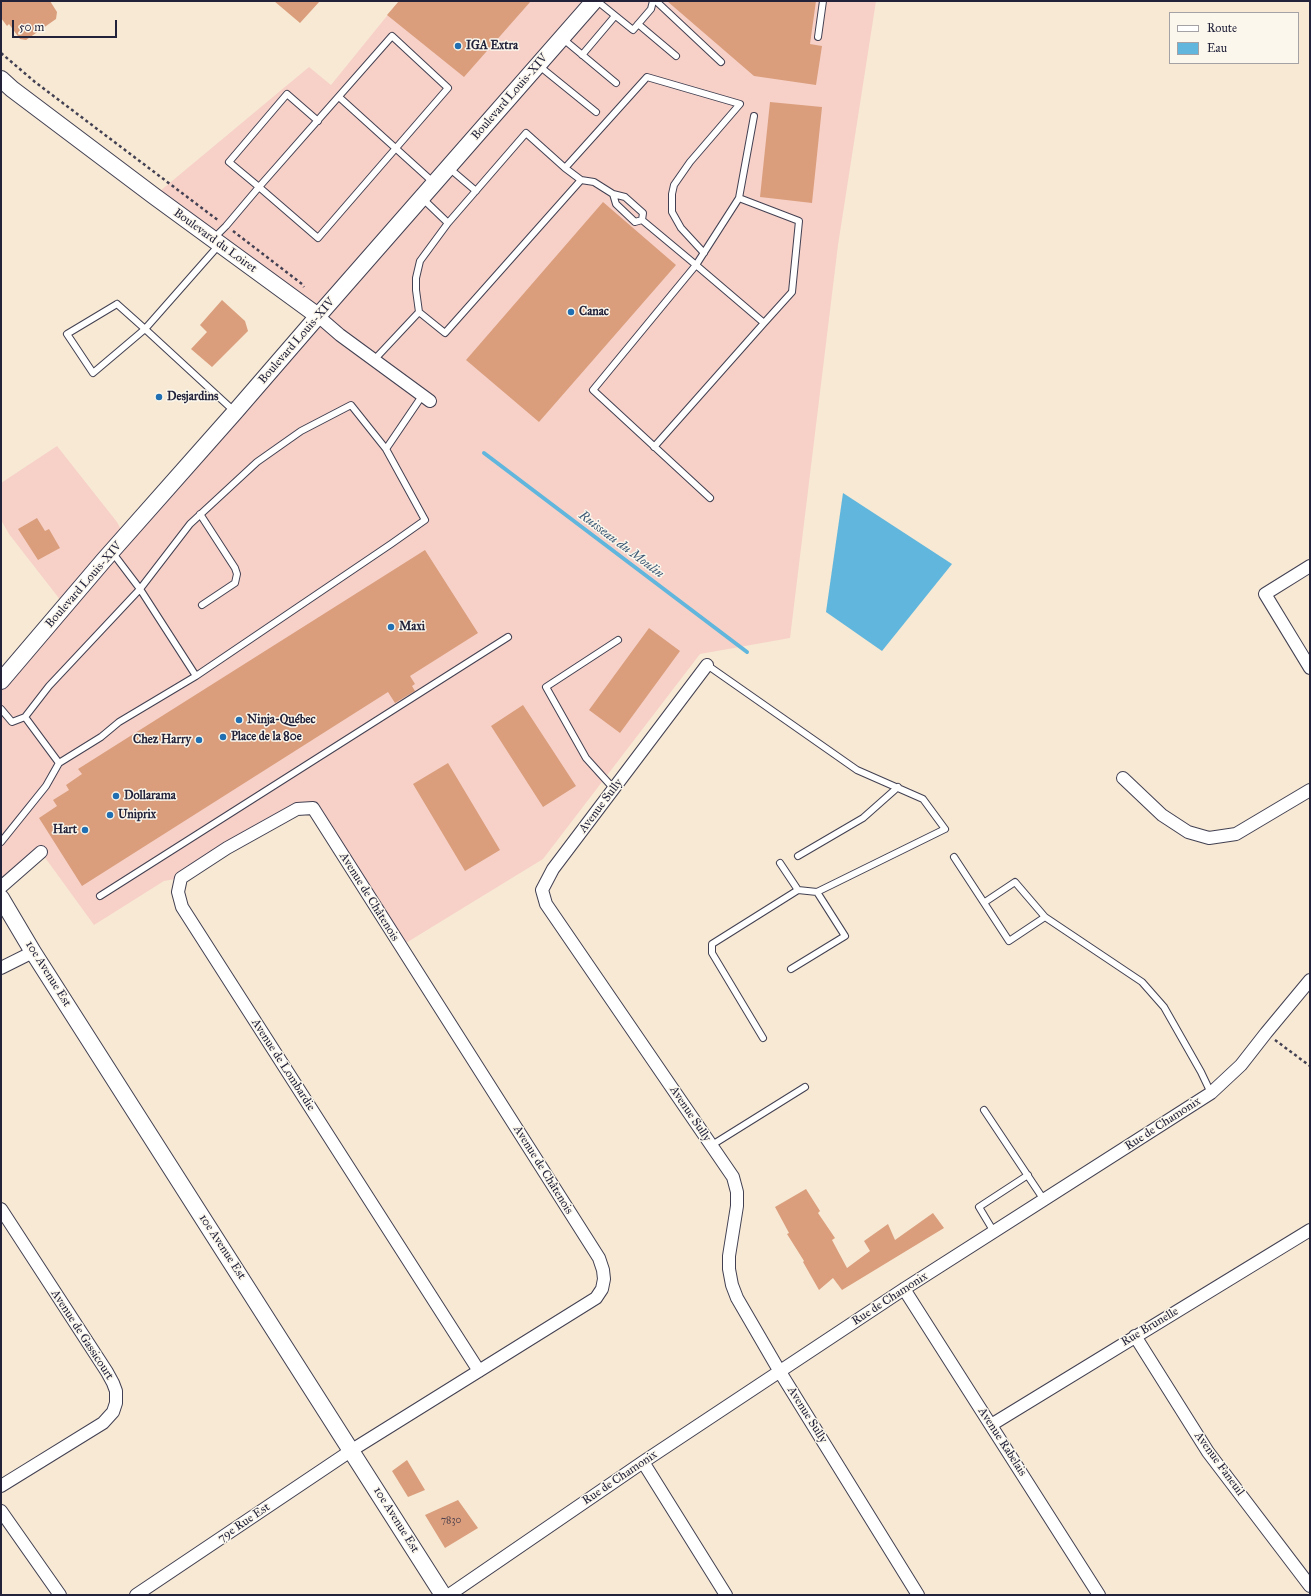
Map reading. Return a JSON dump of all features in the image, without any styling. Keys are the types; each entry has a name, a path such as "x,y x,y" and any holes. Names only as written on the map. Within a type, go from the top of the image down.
{"street":[{"name":"Boulevard Louis-XIV","path":"1,681 594,1"},
{"name":"Boulevard du Loiret","path":"1,79 18,94 318,316 340,335 426,399"},
{"path":"1310,566 1265,594 1310,668"},
{"name":"Avenue Sully","path":"707,665 553,869 542,890 546,904 712,1145 733,1178 737,1192 737,1206 729,1256 729,1269 732,1285 737,1298 780,1372 918,1595"},
{"path":"1123,778 1162,815 1188,832 1208,838 1236,834 1310,790"},
{"name":"Avenue de Châtenois","path":"308,808 313,808 599,1258 604,1279 602,1289 596,1298 352,1450"},
{"name":"Avenue de Lombardie","path":"308,808 297,809 271,823 227,848 181,878 178,892 182,907 479,1371"},
{"path":"1,887 41,852"},
{"name":"10e Avenue Est","path":"1,898 33,952 444,1595"},
{"path":"1,968 33,952"},
{"name":"Rue de Chamonix","path":"449,1595 643,1462 904,1289 1211,1093 1241,1066 1310,980"},
{"name":"Avenue de Gassicourt","path":"1,1209 107,1372 116,1391 116,1403 113,1412 104,1422 1,1486"},
{"name":"Rue Brunelle","path":"991,1425 1310,1230"},
{"name":"Avenue Rabelais","path":"904,1289 1100,1595"},
{"name":"Avenue Faneuil","path":"1135,1336 1208,1452 1310,1586"},
{"name":"79e Rue Est","path":"136,1595 352,1450"},
{"path":"643,1462 726,1595"},
{"path":"1,1510 60,1595"}],"lane":[{"path":"597,1 633,30 651,9 653,1"},
{"path":"656,1 721,62"},
{"path":"818,37 823,1"},
{"path":"582,55 615,16"},
{"path":"638,24 676,56"},
{"path":"235,412 145,329 117,304 67,334 93,373 145,329 217,241 226,226 259,187 318,121 392,36 448,88 318,238 259,187 229,162 288,94 318,121"},
{"path":"562,38 616,83"},
{"path":"538,65 596,112"},
{"path":"565,168 647,77 740,104 690,162 674,185 672,194 672,212 681,228 704,253"},
{"path":"339,97 434,184"},
{"path":"710,498 593,390 696,265 739,198 754,116"},
{"path":"581,180 445,333 419,312 416,278 420,261 448,223 526,133 565,168 581,180 594,182 613,194 625,197 643,213 642,220"},
{"path":"449,168 476,191"},
{"path":"613,194 616,204 635,222 642,220"},
{"path":"422,198 448,223"},
{"path":"654,447 792,292 799,221 739,198"},
{"path":"642,220 764,323"},
{"path":"374,360 419,312"},
{"path":"386,450 426,399"},
{"path":"1,709 12,722 25,717 49,686 140,589 190,524 200,514 257,462 301,431 351,405 386,450 425,520 196,676 119,722 92,744 60,764 46,786 1,842"},
{"path":"200,514 235,568 237,574 235,583 202,605"},
{"path":"112,552 140,589 196,676"},
{"path":"100,896 508,637"},
{"path":"614,788 586,758 546,687 618,640"},
{"path":"707,665 857,770 923,799 944,829 817,892 798,890 712,944 712,953 763,1038"},
{"path":"25,717 60,764"},
{"path":"798,856 863,818 898,787"},
{"path":"954,857 1009,941 1045,917"},
{"path":"780,863 798,890"},
{"path":"984,902 1015,882 1045,917 1142,982 1164,1007 1201,1072 1211,1093"},
{"path":"791,969 845,936 817,892"},
{"path":"712,1145 804,1087"},
{"path":"984,1110 1044,1200"},
{"path":"994,1232 979,1207 1028,1175"}],"path":[{"path":"1,53 35,82 302,284 306,290"},
{"path":"1266,1033 1310,1066"}],"shaded area":[{"path":"399,1 876,1 838,245 790,638 700,654 543,859 401,946 318,815 297,809 181,878 164,881 94,925 41,852 1,887 1,681 65,606 9,534 1,520 1,483 57,446 117,522 125,537 318,316 154,196 309,67 331,85"}],"water":[{"path":"843,493 952,564 882,651 826,612"}],"building":[{"path":"1,1 50,1 57,12 56,19 26,40 20,39 9,24 7,26 1,18"},
{"path":"274,1 320,1 300,23"},
{"name":"IGA Extra","path":"399,1 531,1 464,77 387,15"},
{"path":"667,1 816,1 810,44 822,46 816,85 754,76"},
{"path":"770,102 822,107 812,203 760,197"},
{"name":"Canac","path":"603,202 676,265 539,422 466,360"},
{"path":"222,300 245,321 248,331 212,367 191,349 207,332 200,325"},
{"path":"37,518 45,531 49,529 60,548 38,560 18,529"},
{"name":"Place de la 80e","path":"425,550 478,633 410,676 415,684 412,686 415,691 395,703 388,692 82,886 39,818 57,806 53,800 69,790 66,785 82,774 78,769"},
{"path":"649,628 680,651 620,733 589,710"},
{"path":"523,705 576,786 543,807 491,726"},
{"path":"448,763 500,850 465,871 413,784"},
{"path":"806,1189 820,1211 818,1213 835,1238 832,1240 847,1268 870,1251 864,1241 888,1224 895,1240 933,1213 944,1228 842,1290 833,1278 819,1290 803,1262 804,1261 787,1234 789,1233 775,1207"},
{"path":"407,1460 425,1490 408,1497 392,1471"},
{"path":"458,1500 478,1528 445,1548 425,1515"}],"waterway":[{"name":"Ruisseau du Moulin","path":"484,453 747,652"}],"place":[{"name":"IGA Extra","path":"458,46"},
{"name":"Canac","path":"571,312"},
{"name":"Desjardins","path":"159,397"},
{"name":"Maxi","path":"391,627"},
{"name":"Ninja-Québec","path":"239,720"},
{"name":"Place de la 80e","path":"223,737"},
{"name":"Chez Harry","path":"199,740"},
{"name":"Dollarama","path":"116,796"},
{"name":"Uniprix","path":"110,815"},
{"name":"Hart","path":"85,830"}]}
